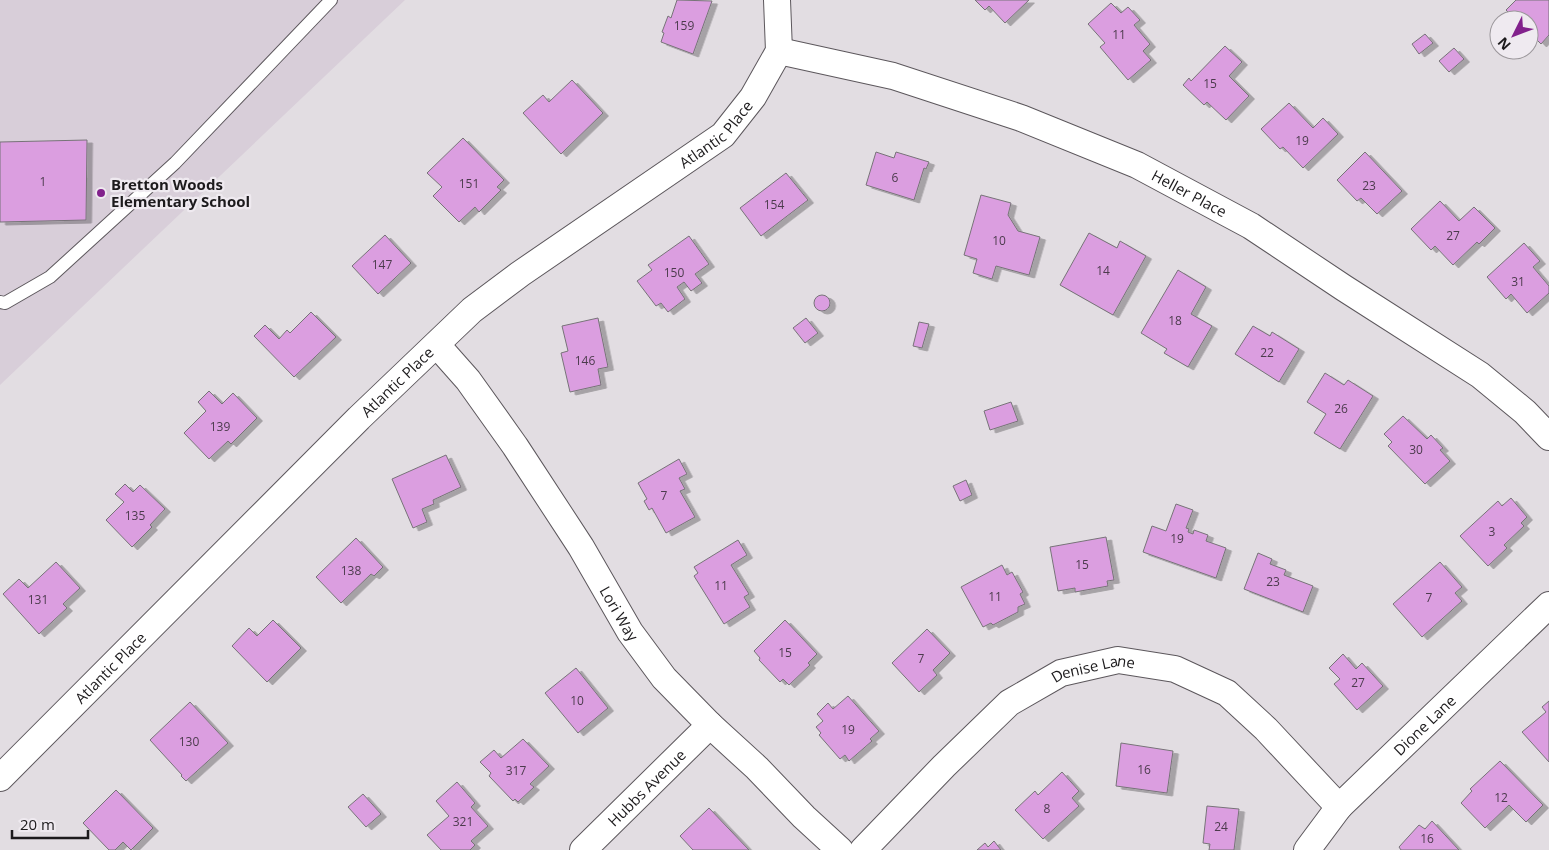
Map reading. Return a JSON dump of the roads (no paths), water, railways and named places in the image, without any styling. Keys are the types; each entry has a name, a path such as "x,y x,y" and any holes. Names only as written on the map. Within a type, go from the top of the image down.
{"street":[{"name":"Atlantic Place","path":"0,778 359,418 472,310 520,274 723,134 753,97 778,51 777,0"},
{"name":"Heller Place","path":"778,51 893,76 1020,118 1137,165 1251,226 1480,375 1524,412 1549,437"},
{"name":"Lori Way","path":"437,345 468,380 515,446 581,546 630,632 664,678 710,726 757,768 804,817 840,850"},
{"name":"Dione Lane","path":"1307,850 1339,807 1549,605"},
{"name":"Denise Lane","path":"863,850 944,766 1009,703 1061,673 1118,660 1175,669 1227,692 1266,729 1339,807"},
{"name":"Hubbs Avenue","path":"583,850 710,726"}],"lane":[{"path":"0,302 5,303 50,276 80,250 175,163 331,0"}],"place":[{"name":"Bretton Woods Elementary School","path":"101,193"}]}
